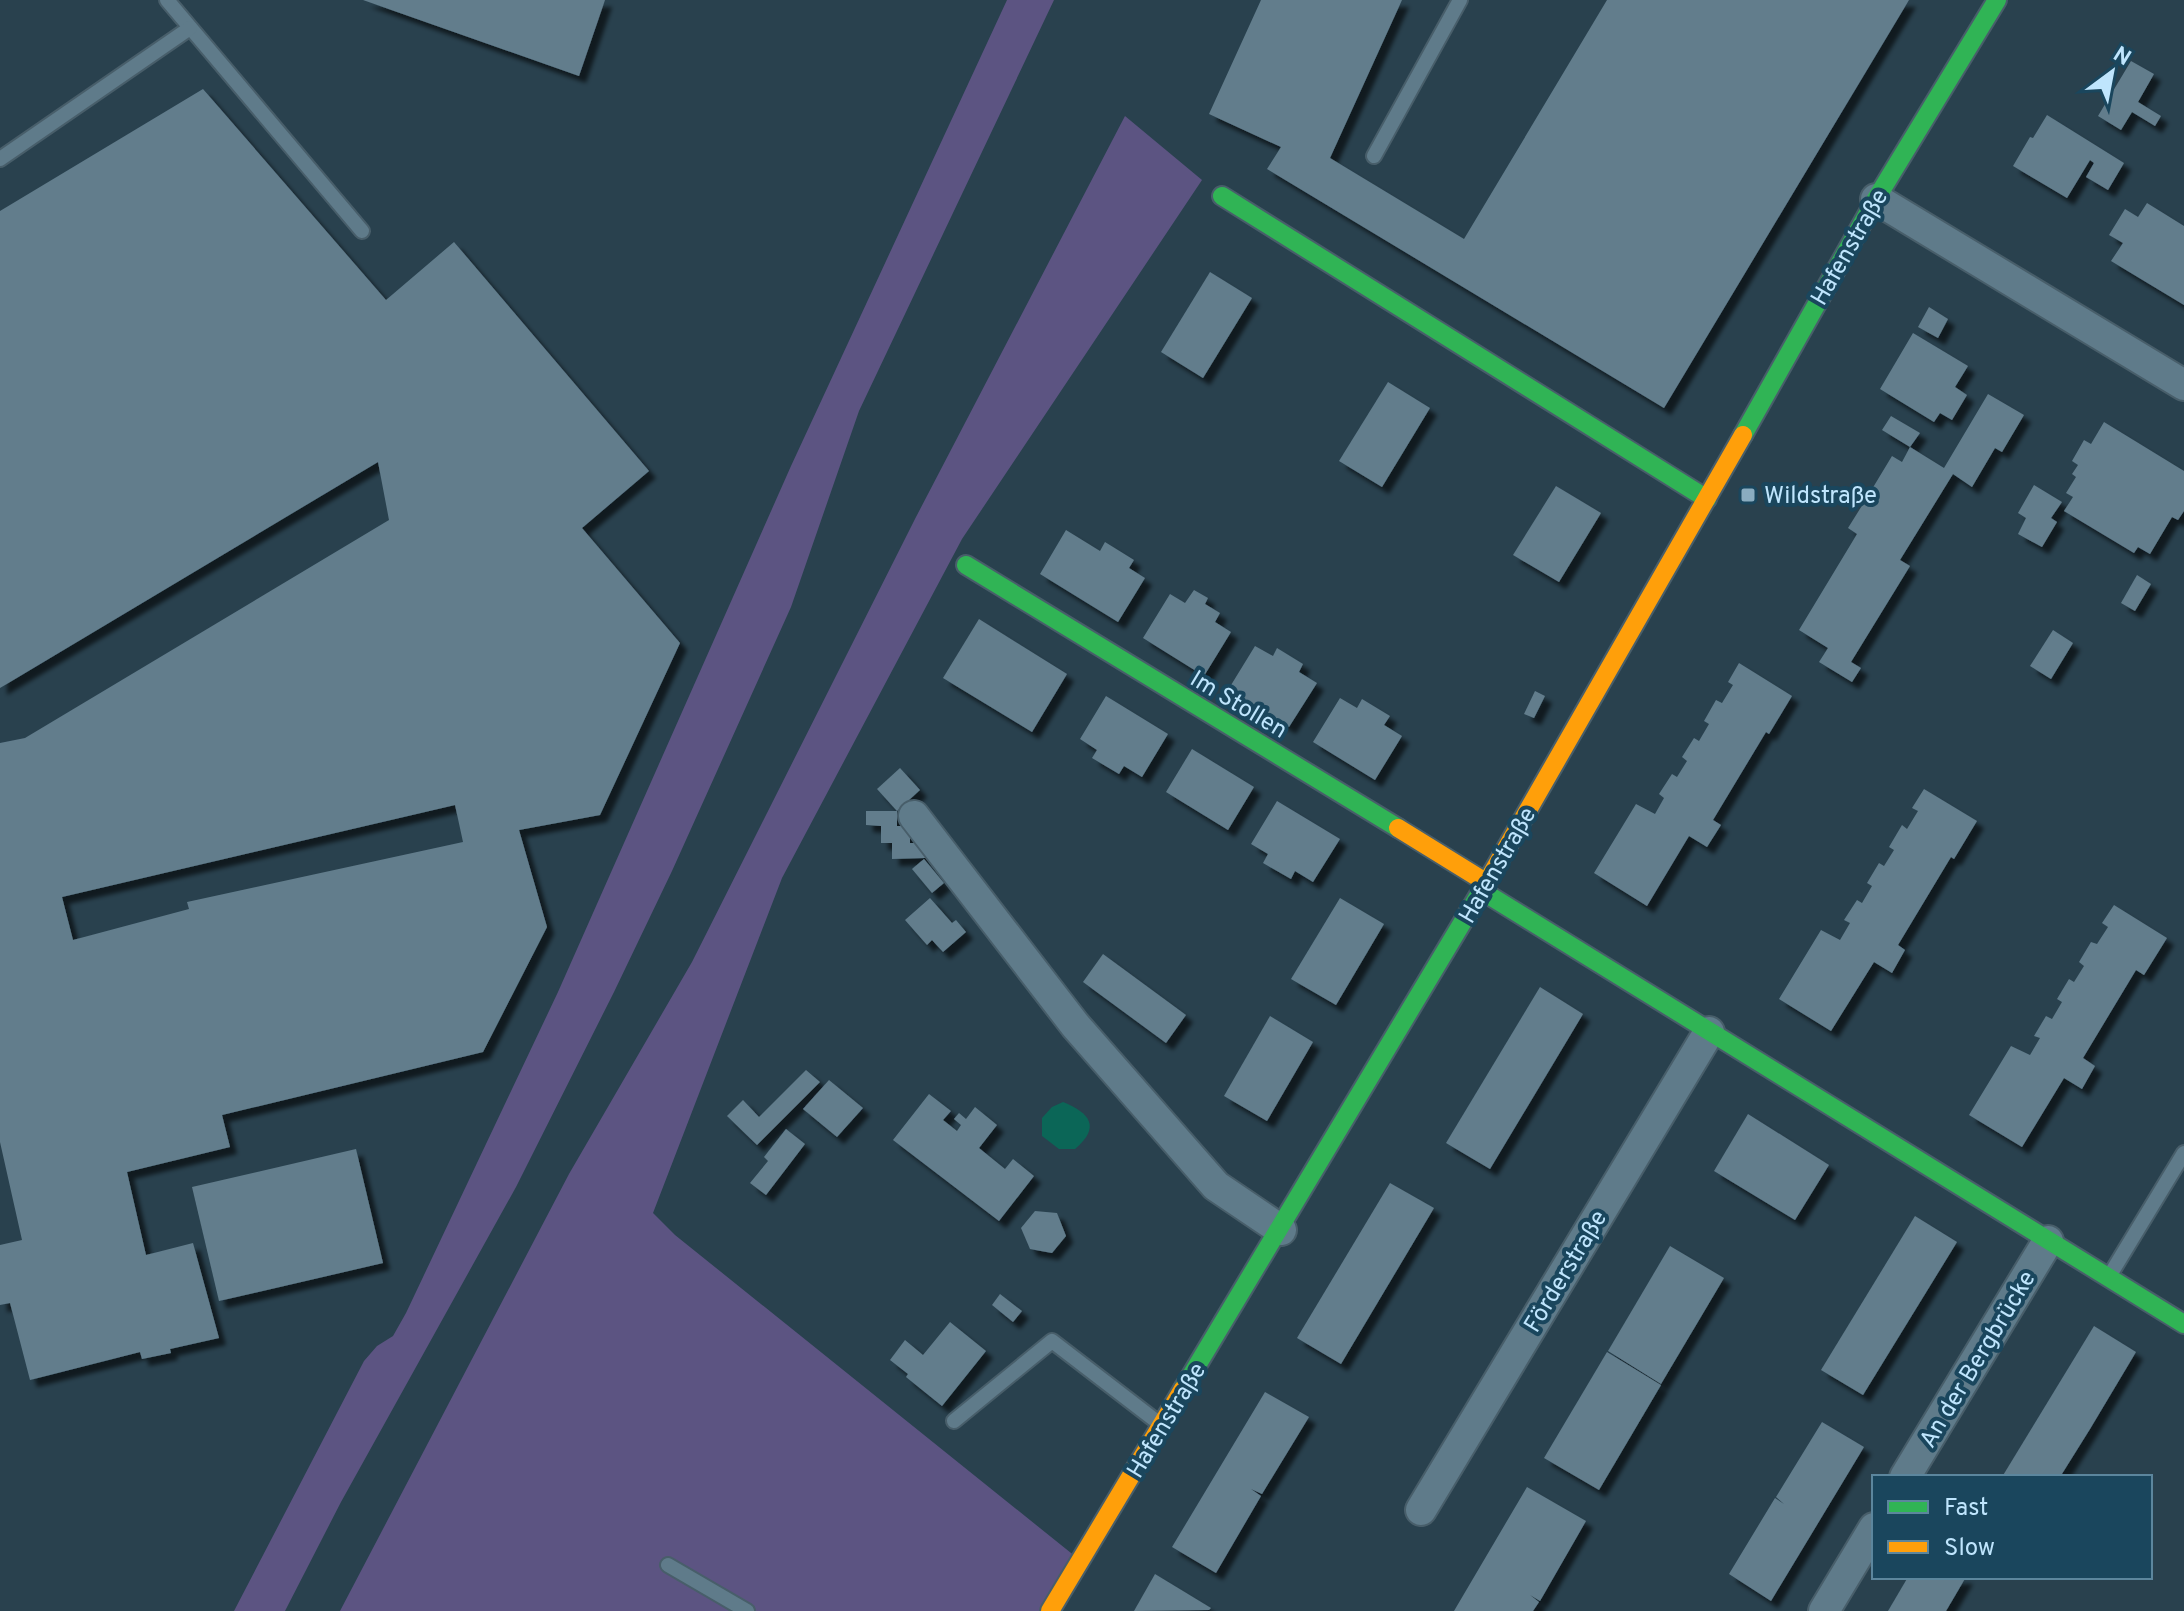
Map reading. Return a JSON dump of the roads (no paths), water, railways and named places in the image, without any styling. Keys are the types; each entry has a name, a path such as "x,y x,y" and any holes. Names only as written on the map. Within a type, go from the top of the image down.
{"street":[{"name":"Hafenstraße","path":"1050,1611 1485,887 1876,199 1997,0"},
{"path":"1222,196 1707,499"},
{"path":"1876,199 2184,385"},
{"name":"Im Stollen","path":"966,565 1485,887"},
{"path":"914,816 1075,1025 1216,1186 1281,1230"},
{"path":"1485,887 1709,1032 2184,1324"},
{"name":"Förderstraße","path":"1421,1510 1709,1032"},
{"name":"An der Bergbrücke","path":"1906,1475 2048,1241"},
{"path":"1824,1611 1872,1531"}],"lane":[{"path":"167,0 362,231"},
{"path":"1374,156 1460,0"},
{"path":"0,159 190,28"},
{"path":"2108,1277 2184,1153"},
{"path":"954,1421 1052,1341 1163,1426"},
{"path":"668,1565 747,1611"}],"place":[{"name":"Wildstraße","path":"1748,495"}]}
